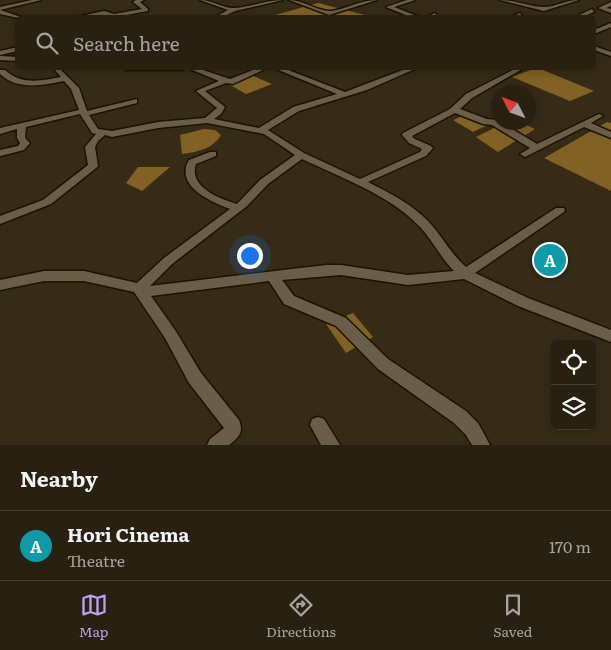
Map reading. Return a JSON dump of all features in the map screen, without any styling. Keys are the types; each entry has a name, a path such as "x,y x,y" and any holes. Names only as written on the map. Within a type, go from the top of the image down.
{"street":[{"path":"0,10 38,0"},
{"path":"124,15 146,10 136,2 141,0"},
{"path":"203,0 232,10"},
{"path":"252,0 264,5"},
{"path":"236,15 280,0"},
{"path":"292,0 327,13 372,0"},
{"path":"412,0 389,6 412,15"},
{"path":"504,0 546,9 576,0"},
{"path":"604,0 611,3"},
{"path":"611,3 601,8 611,11"},
{"path":"221,15 232,10 264,5"},
{"path":"0,10 15,15"},
{"path":"90,15 101,13 113,15"},
{"path":"596,18 611,24"},
{"path":"596,31 611,24"},
{"path":"596,49 611,54"},
{"path":"0,53 15,50"},
{"path":"0,58 15,59"},
{"path":"58,70 76,88 83,112 90,126 95,131 104,134"},
{"path":"197,70 225,81 236,81 259,70"},
{"path":"283,70 344,94"},
{"path":"262,130 296,109 344,94 408,70"},
{"path":"361,182 423,154 428,148 412,141 406,135 455,110 469,96 517,70"},
{"path":"2,72 9,79 20,82 37,83 67,78"},
{"path":"207,120 218,112 221,106 200,91 225,81"},
{"path":"0,131 134,101"},
{"path":"455,110 486,122 494,122 537,148"},
{"path":"525,154 599,116"},
{"path":"0,220 46,202 63,191 80,174 93,166 90,147 95,139 104,134 207,120 262,130 272,134 301,155 361,182 412,212 424,224 450,260 465,274 523,302 611,336"},
{"path":"585,124 611,135"},
{"path":"0,153 21,148 25,144 21,138 22,127"},
{"path":"213,154 192,162 190,171 192,178 214,200 238,208"},
{"path":"138,289 168,261 238,208 264,182 301,155"},
{"path":"0,284 44,276 66,275 84,276 150,291 326,270 341,270 408,280 465,274 560,210"},
{"path":"273,277 289,300 340,322 382,364 460,417 472,429 481,445"},
{"path":"138,289 170,334 195,378 233,426 234,430 216,445"},
{"path":"318,425 332,445"}],"shaded area":[{"path":"318,3 365,15 275,15"},
{"path":"531,70 543,70 594,91 570,101 536,87 536,85 512,77"},
{"path":"249,74 272,84 246,94 225,82"},
{"path":"473,112 491,121 491,123 473,132 453,120"},
{"path":"607,122 611,123 611,191 544,158"},
{"path":"204,129 215,130 221,135 209,147 182,154 180,135"},
{"path":"491,130 533,130 498,152 476,137"},
{"path":"138,167 170,167 142,191 126,183"},
{"path":"353,313 373,337 346,353 326,324"}],"place":[{"name":"Hori Cinema","path":"550,260"}]}
